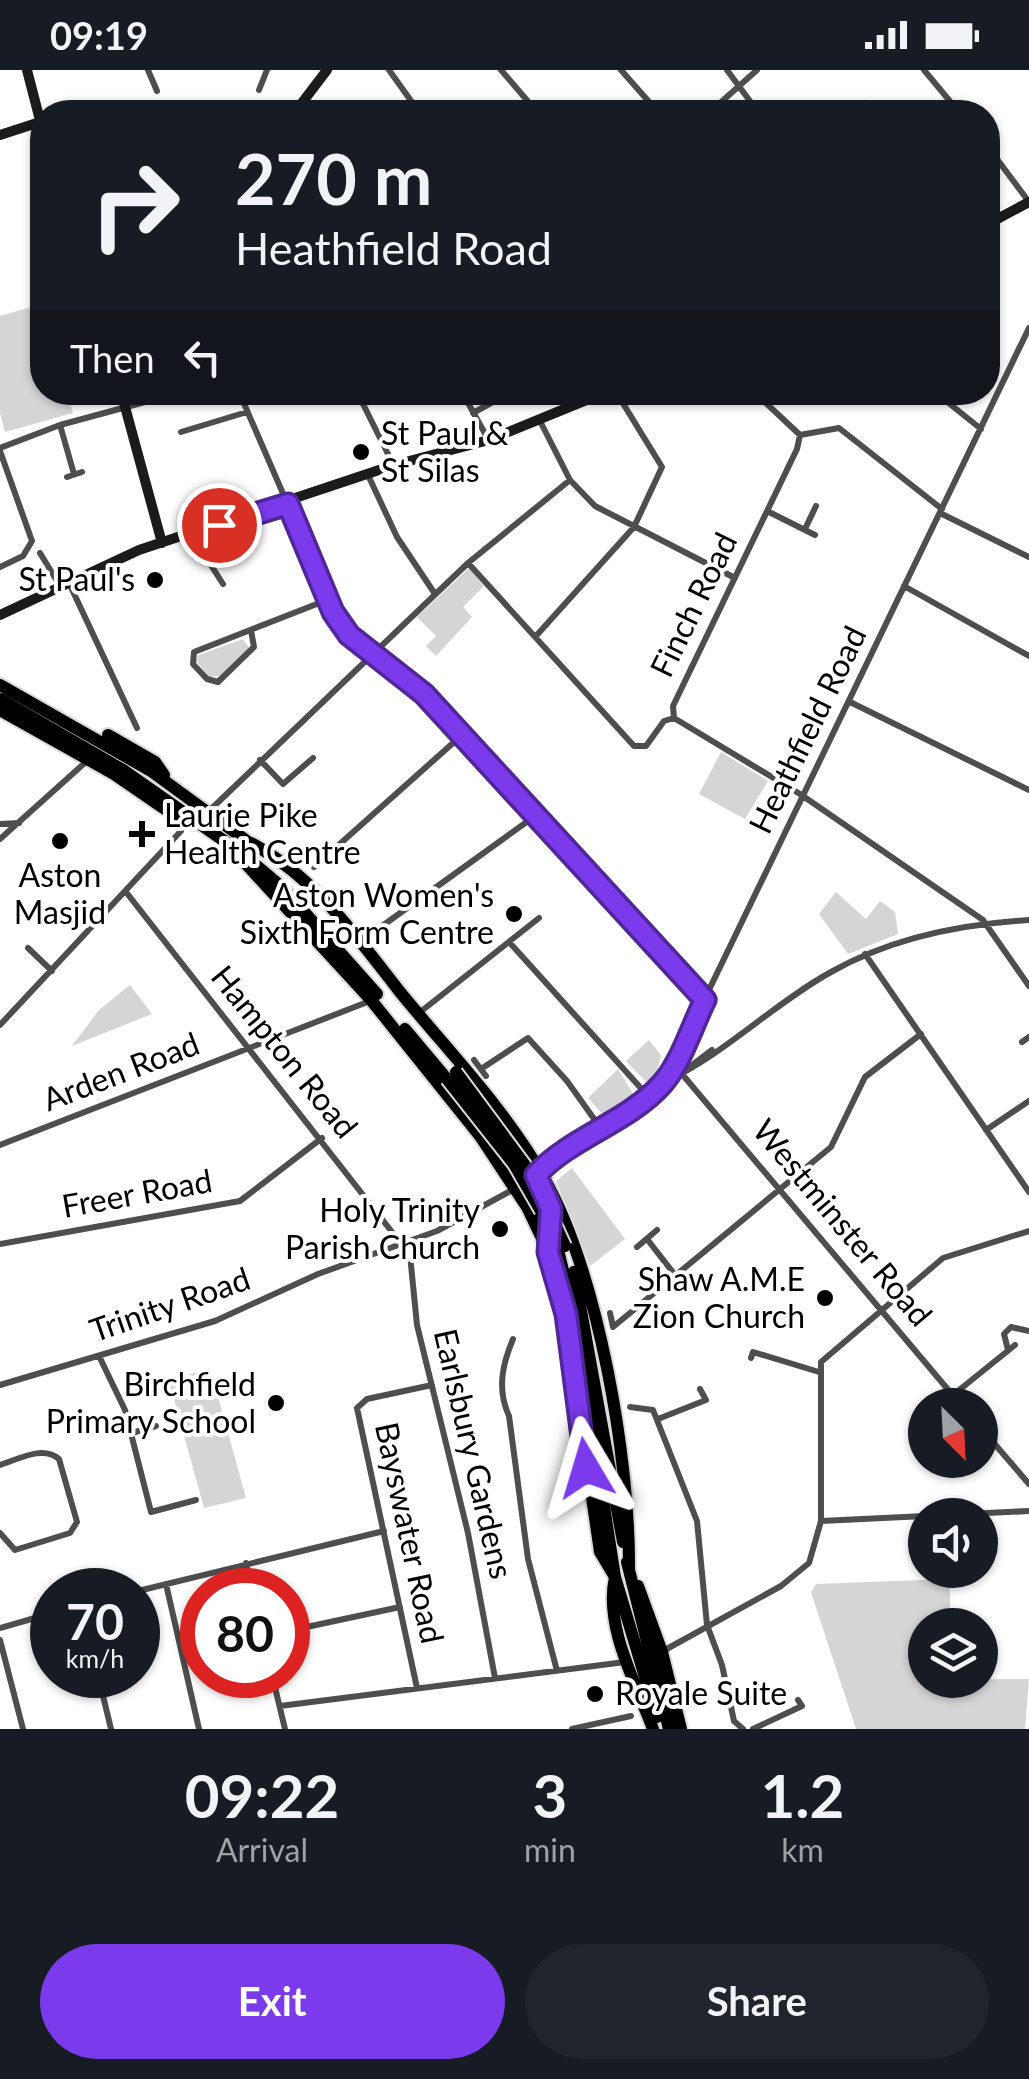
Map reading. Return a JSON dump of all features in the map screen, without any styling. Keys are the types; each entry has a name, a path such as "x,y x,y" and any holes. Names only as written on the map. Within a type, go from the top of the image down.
{"highway":[{"path":"0,681 170,782 251,843 323,910 451,1076"},
{"path":"0,700 123,770 225,840 282,888 340,948 533,1176 575,1319 615,1577 661,1729"},
{"path":"0,710 89,760 181,820 207,827"},
{"path":"225,840 261,885 371,1000 519,1186 557,1249 585,1316 606,1462 670,1729"},
{"path":"251,843 287,862 331,906 516,1136 574,1239 596,1320 625,1492 630,1572 644,1597 662,1652 681,1729"},
{"path":"516,1136 514,1171 519,1186"},
{"path":"538,1174 551,1209 557,1249"},
{"path":"615,1577 611,1597 628,1661 653,1729"}],"main road":[{"path":"27,70 35,100"},
{"path":"310,100 326,70"},
{"path":"0,135 30,128"},
{"path":"1000,218 1029,202"},
{"path":"123,405 162,542"},
{"path":"0,612 162,542 288,504 394,465 489,440 576,405"}],"street":[{"path":"148,70 158,90"},
{"path":"251,70 261,79"},
{"path":"259,90 267,70"},
{"path":"389,70 410,100"},
{"path":"501,70 527,100"},
{"path":"621,70 647,100"},
{"path":"727,70 749,100"},
{"path":"723,100 757,70"},
{"path":"924,70 949,100"},
{"path":"1000,163 1029,202"},
{"name":"Heathfield Road","path":"1000,389 1029,328"},
{"path":"0,568 24,556 32,541 0,450 60,426 140,405"},
{"path":"244,405 340,624 370,654 412,682 705,1000"},
{"path":"364,405 394,465"},
{"path":"470,405 489,440"},
{"path":"474,412 487,405"},
{"path":"536,636 634,527 662,467 624,405"},
{"path":"768,405 800,435 840,428 941,511 1029,557"},
{"path":"951,405 981,429"},
{"name":"Heathfield Road","path":"519,1186 664,1082 992,405"},
{"path":"181,432 247,412"},
{"path":"540,421 570,480 595,506 735,578"},
{"path":"60,426 75,474"},
{"name":"Finch Road","path":"800,435 673,706 674,718 804,798 987,925"},
{"path":"368,474 396,537 436,594"},
{"path":"210,811 468,563 570,480"},
{"path":"806,529 816,506"},
{"path":"767,511 814,535"},
{"path":"191,534 223,584"},
{"path":"1010,560 1016,551"},
{"path":"40,552 64,584 137,728"},
{"path":"213,569 223,562"},
{"path":"468,563 634,746 646,746 664,721 674,718"},
{"path":"904,586 1029,656"},
{"path":"251,630 254,647 218,682 207,679 193,664 194,652 327,600"},
{"path":"850,702 1029,790"},
{"path":"121,721 131,716"},
{"path":"314,868 462,735"},
{"path":"260,760 283,784 312,758"},
{"path":"0,839 89,760"},
{"path":"380,944 368,931 535,816"},
{"path":"0,824 19,823"},
{"path":"0,1026 182,831"},
{"name":"Hampton Road","path":"126,892 404,1243"},
{"path":"418,1014 539,918"},
{"path":"664,1082 682,1074 829,972 865,954 896,942 1029,920"},
{"path":"987,925 1029,986"},
{"path":"510,943 648,1096"},
{"path":"28,948 52,971"},
{"path":"865,954 1029,1192"},
{"name":"Arden Road","path":"0,1145 371,1000"},
{"path":"0,1006 10,1015"},
{"path":"610,1314 613,1327 831,1146 864,1076 921,1034"},
{"path":"474,1060 484,1073 528,1038 567,1081 602,1130"},
{"name":"Westminster Road","path":"678,1057 682,1074 947,1388"},
{"path":"986,1130 1029,1101"},
{"name":"Freer Road","path":"0,1244 240,1201 322,1138"},
{"name":"Trinity Road","path":"0,1385 215,1321 318,1274 436,1231 519,1186"},
{"path":"637,1247 657,1230"},
{"path":"662,1652 801,1571 819,1542 820,1362 942,1258 1029,1232"},
{"path":"648,1238 675,1275"},
{"name":"Earlsbury Gardens","path":"404,1243 410,1254 417,1325 468,1533 496,1678"},
{"path":"961,1388 1011,1347 1004,1334 1011,1327 1029,1330"},
{"path":"513,1339 504,1366 502,1401 511,1432 528,1559 557,1671"},
{"path":"751,1358 752,1352 819,1372"},
{"path":"100,1356 132,1433 146,1513 196,1500"},
{"name":"Bayswater Road","path":"417,1688 357,1408 367,1398 432,1385"},
{"path":"657,1419 706,1400 700,1390"},
{"path":"630,1407 646,1406 657,1419 697,1521 706,1625 722,1665 734,1721 743,1729"},
{"path":"132,1433 156,1426"},
{"path":"998,1448 1029,1484"},
{"path":"0,1464 41,1452 52,1453 59,1459 77,1522 70,1533 15,1550 0,1533"},
{"path":"822,1520 1029,1511"},
{"path":"160,1586 384,1531"},
{"path":"246,1563 247,1568"},
{"path":"166,1584 199,1729"},
{"path":"310,1626 400,1607"},
{"path":"0,1628 30,1619"},
{"path":"0,1640 23,1729"},
{"path":"280,1706 628,1661"},
{"path":"104,1698 111,1729"},
{"path":"278,1698 285,1729"},
{"path":"753,1729 802,1706 798,1700"},
{"path":"572,1729 631,1716"}],"shaded area":[{"path":"30,307 30,405 71,405 73,413 5,432 0,413 0,316"},
{"path":"469,568 484,586 463,607 472,617 436,656 426,646 436,636 417,617"},
{"path":"243,639 250,649 221,676 209,677 196,661 199,655"},
{"path":"721,752 768,781 745,819 699,794"},
{"path":"836,892 866,919 880,901 895,912 898,934 848,954 819,914"},
{"path":"130,985 152,1014 72,1046 99,1010"},
{"path":"649,1040 661,1055 657,1073 647,1083 626,1061"},
{"path":"618,1069 635,1097 605,1117 588,1098"},
{"path":"572,1168 625,1239 590,1266 556,1181"},
{"path":"210,1368 246,1498 204,1508 169,1381"},
{"path":"908,1581 908,1588 950,1588 950,1608 908,1608 908,1698 998,1698 998,1679 1029,1679 1025,1729 856,1729 811,1592 816,1584"}],"place":[{"name":"St Paul & St Silas","path":"361,452"},
{"name":"St Paul's","path":"155,580"},
{"name":"Laurie Pike Health Centre","path":"142,834"},
{"name":"Aston Masjid","path":"60,841"},
{"name":"Aston Women's Sixth Form Centre","path":"514,914"},
{"name":"Holy Trinity Parish Church","path":"500,1229"},
{"name":"Shaw A.M.E Zion Church","path":"825,1298"},
{"name":"Birchfield Primary School","path":"276,1403"},
{"name":"Royale Suite","path":"595,1694"}],"route":[{"path":"219,525 288,504 333,612 349,635 424,694 705,1000 664,1082 602,1130 557,1156 536,1175 551,1209 548,1252 566,1314 586,1468"}]}
